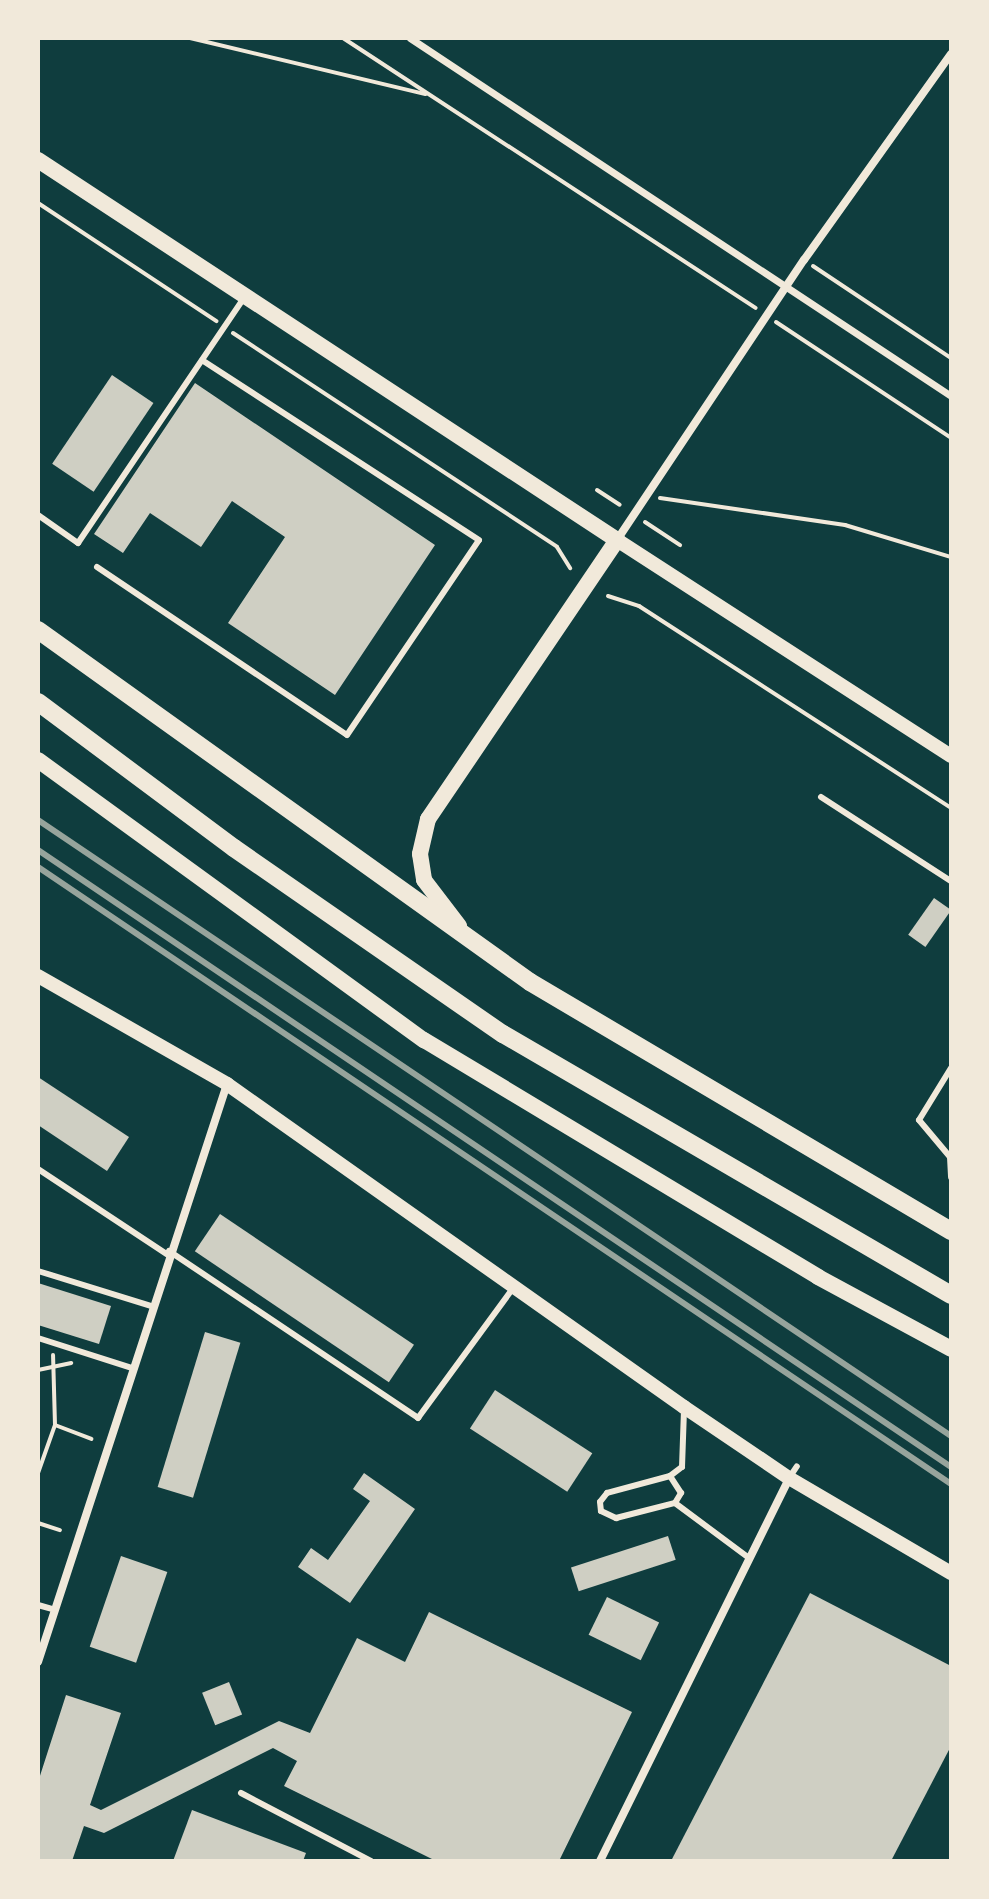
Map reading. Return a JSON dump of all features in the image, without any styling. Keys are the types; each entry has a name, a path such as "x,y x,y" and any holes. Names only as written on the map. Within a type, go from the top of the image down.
{"main road":[{"path":"38,160 617,540 428,819 420,854 424,880 476,946"},
{"path":"38,630 476,946 951,1231"},
{"path":"38,702 234,848 503,1034 951,1295"},
{"path":"38,760 424,1040 818,1277 951,1349"}],"street":[{"path":"410,38 951,396"},
{"path":"951,54 804,260 617,540 951,756"},
{"path":"38,976 227,1084 684,1407 951,1573"},
{"path":"38,1662 168,1253 227,1084"},
{"path":"600,1861 793,1472"}],"lane":[{"path":"38,515 78,543 246,295"},
{"path":"97,567 347,735 479,540 202,360"},
{"path":"821,797 951,881"},
{"path":"951,1068 919,1120 950,1157 951,1177"},
{"path":"38,1169 418,1418 515,1285"},
{"path":"38,1271 151,1306"},
{"path":"38,1338 132,1368"},
{"path":"670,1476 681,1493 675,1503 616,1518 601,1511 607,1493 670,1476 682,1467 686,1444 684,1407"},
{"path":"675,1503 749,1558"},
{"path":"38,1605 55,1610"},
{"path":"241,1793 371,1861"}],"path":[{"path":"190,38 428,95"},
{"path":"343,38 951,438"},
{"path":"38,203 557,547 570,568"},
{"path":"804,260 951,358"},
{"path":"597,490 620,505"},
{"path":"646,496 845,525 951,557"},
{"path":"643,520 680,545"},
{"path":"608,596 639,606 951,808"},
{"path":"38,1473 55,1425 52,1343"},
{"path":"55,1425 91,1439"},
{"path":"38,1523 60,1530"}],"building":[{"path":"112,375 153,403 94,492 52,464"},
{"path":"195,383 435,545 335,695 228,623 285,537 232,501 201,547 150,513 123,553 94,534"},
{"path":"934,898 951,910 925,947 908,935"},
{"path":"38,1077 129,1137 107,1171 38,1125"},
{"path":"220,1214 414,1345 389,1382 195,1251"},
{"path":"38,1283 111,1306 99,1344 38,1325"},
{"path":"205,1332 240,1343 193,1498 158,1487"},
{"path":"495,1390 592,1453 567,1492 470,1429"},
{"path":"364,1473 415,1509 350,1603 298,1567 311,1548 328,1560 370,1501 353,1489"},
{"path":"668,1536 676,1560 579,1591 571,1568"},
{"path":"121,1556 167,1572 136,1663 90,1647"},
{"path":"810,1593 951,1666 951,1746 891,1861 671,1861"},
{"path":"607,1597 659,1622 641,1660 589,1635"},
{"path":"429,1612 632,1712 559,1861 436,1861 284,1786 297,1761 273,1748 104,1833 84,1826 72,1861 38,1861 38,1782 66,1695 121,1713 90,1805 101,1810 279,1721 310,1733 357,1638 405,1662"},
{"path":"229,1682 242,1714 215,1725 202,1693"},
{"path":"192,1810 306,1853 303,1861 173,1861"}],"railway":[{"path":"38,820 951,1436"},
{"path":"38,850 951,1467"},
{"path":"38,867 951,1484"}]}
